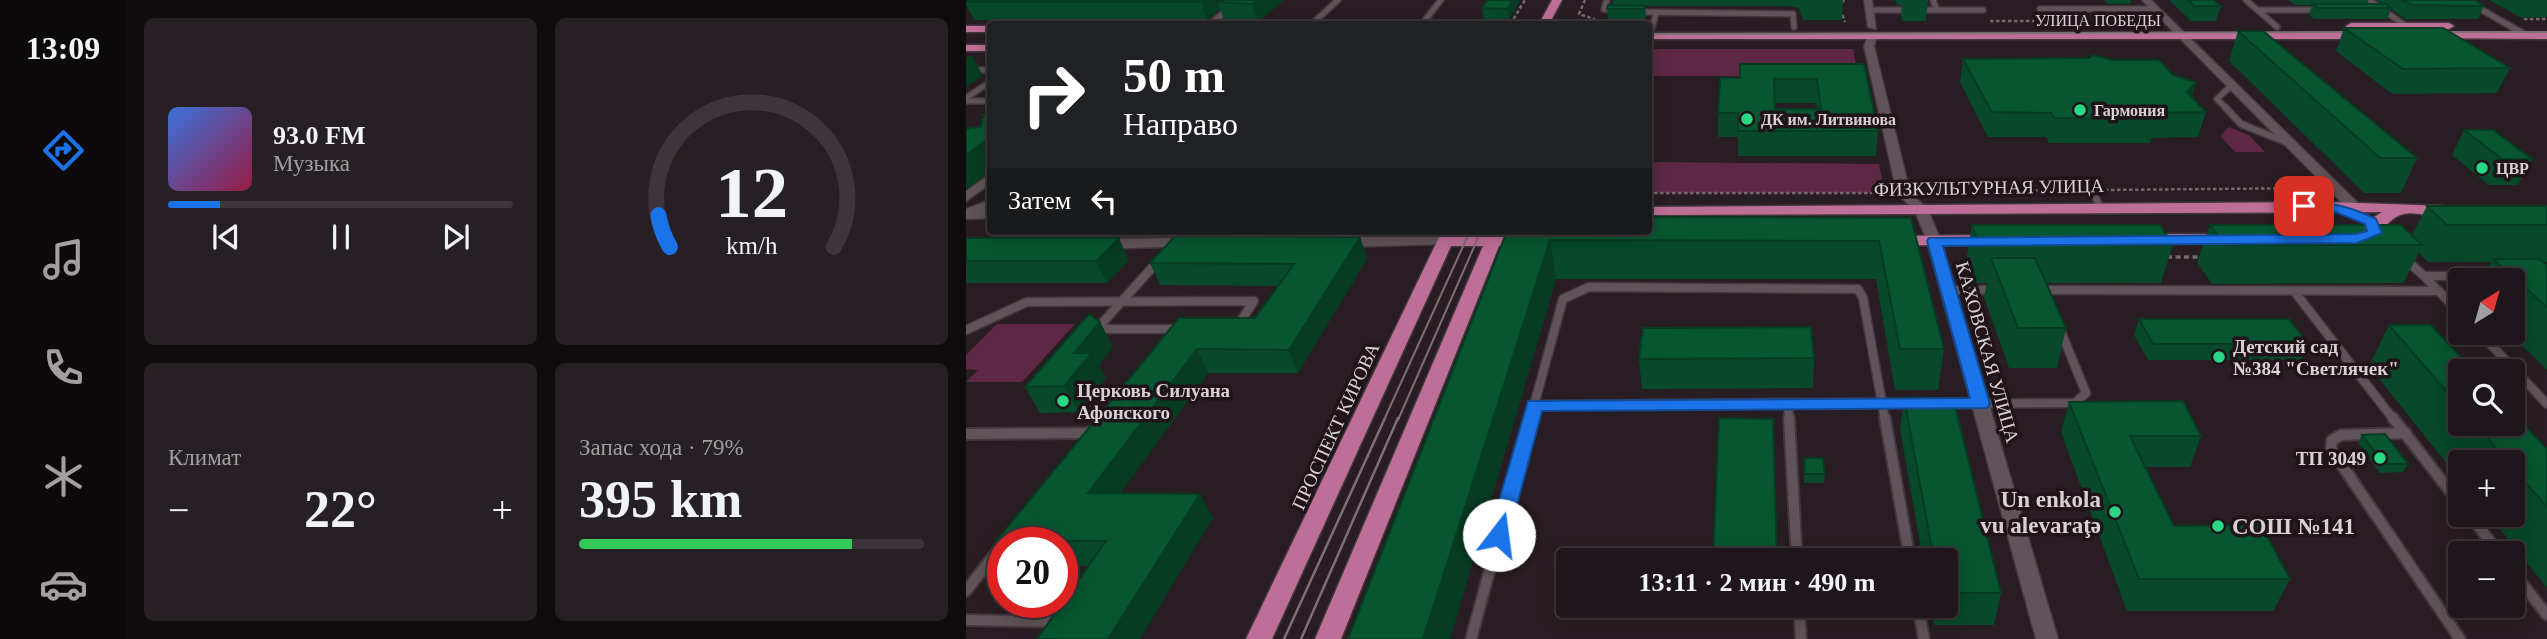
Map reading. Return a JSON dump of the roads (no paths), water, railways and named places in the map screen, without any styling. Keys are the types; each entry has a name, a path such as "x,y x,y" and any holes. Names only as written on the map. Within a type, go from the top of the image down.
{"main road":[{"path":"1546,21 1557,0"},
{"name":"УЛИЦА ПОБЕДЫ","path":"1652,31 1794,27 1872,32 2168,23 2277,27 2547,26"},
{"path":"966,29 987,26"},
{"name":"УЛИЦА ПОБЕДЫ","path":"1652,31 2547,36"},
{"path":"968,49 987,48"},
{"name":"ФИЗКУЛЬТУРНАЯ УЛИЦА","path":"1652,211 1921,211 2100,206 2330,206 2465,210"},
{"name":"ФИЗКУЛЬТУРНАЯ УЛИЦА","path":"2330,206 2362,216 2379,232"},
{"path":"2343,238 2367,237 2379,232 2382,218 2396,210"},
{"path":"1448,236 1496,236 1546,241"},
{"name":"ПРОСПЕКТ КИРОВА","path":"1259,639 1448,236"},
{"path":"1328,639 1496,236"},
{"path":"2133,239 2245,239"},
{"path":"1878,241 2007,240"}],"street":[{"path":"1214,21 1240,0"},
{"path":"2146,0 2354,207"},
{"path":"2464,0 2528,36"},
{"name":"КАХОВСКАЯ УЛИЦА","path":"1869,5 1872,32 1869,46 1904,193 1921,211 1934,241 2047,639"},
{"path":"966,197 987,180"},
{"path":"966,215 987,205"},
{"path":"966,215 987,214"},
{"path":"1323,242 1448,236"},
{"path":"1081,244 1201,243"}],"lane":[{"path":"1316,21 1338,0"},
{"path":"1425,21 1441,0"},
{"path":"1607,0 1604,9 1608,11 1793,14 1794,27"},
{"path":"1933,0 1937,10"},
{"path":"2077,0 2085,9"},
{"path":"2246,0 2277,27"},
{"path":"2369,0 2406,26"},
{"path":"1869,5 1983,10"},
{"path":"2040,9 2155,9"},
{"path":"2259,10 2328,10"},
{"path":"2370,10 2384,10"},
{"path":"1652,25 1656,13"},
{"path":"966,70 987,70"},
{"path":"966,100 987,84"},
{"path":"2233,84 2217,99 2241,124 2291,144"},
{"path":"966,100 987,101"},
{"path":"2091,189 2100,206"},
{"path":"1174,243 1097,329 1184,329"},
{"path":"2398,252 2448,300"},
{"path":"2424,276 2448,276"},
{"path":"1471,639 1563,299 1577,290 1616,287 1858,289 1863,298 1908,548"},
{"path":"1948,290 2003,290"},
{"path":"2031,290 2439,291"},
{"path":"2044,290 2049,303"},
{"path":"2294,291 2448,488"},
{"path":"966,330 1027,302 1254,301 1235,330"},
{"path":"1931,404 2075,403 2083,399 2086,393 2055,316"},
{"path":"1163,340 1171,329"},
{"path":"2491,345 2547,404"},
{"path":"1788,403 1796,548"},
{"path":"1534,405 1919,403"},
{"path":"1081,444 1098,423"},
{"path":"966,434 1090,433"},
{"path":"2406,433 2341,435 2332,440 2331,449 2460,639"},
{"path":"966,591 987,564"},
{"path":"2525,587 2547,615"},
{"path":"1800,618 1801,639"},
{"path":"1920,618 1924,639"},
{"path":"966,620 1063,622 1052,639"}],"tram line":[{"path":"1652,34 2362,32"},
{"path":"2432,32 2547,32"},
{"path":"1384,420 1468,235"},
{"path":"1398,420 1479,235"},
{"path":"1284,639 1385,418"},
{"path":"1301,639 1398,418"}],"place":[{"name":"Гармония","path":"2080,110"},
{"name":"ДК им. Литвинова","path":"1747,119"},
{"name":"ЦВР","path":"2482,168"},
{"name":"Детский сад №384 \"Светлячек\"","path":"2219,357"},
{"name":"Церковь Силуана Афонского","path":"1063,401"},
{"name":"ТП 3049","path":"2380,458"},
{"name":"Un enkola vu alevaraţə","path":"2115,512"},
{"name":"СОШ №141","path":"2218,526"}]}
